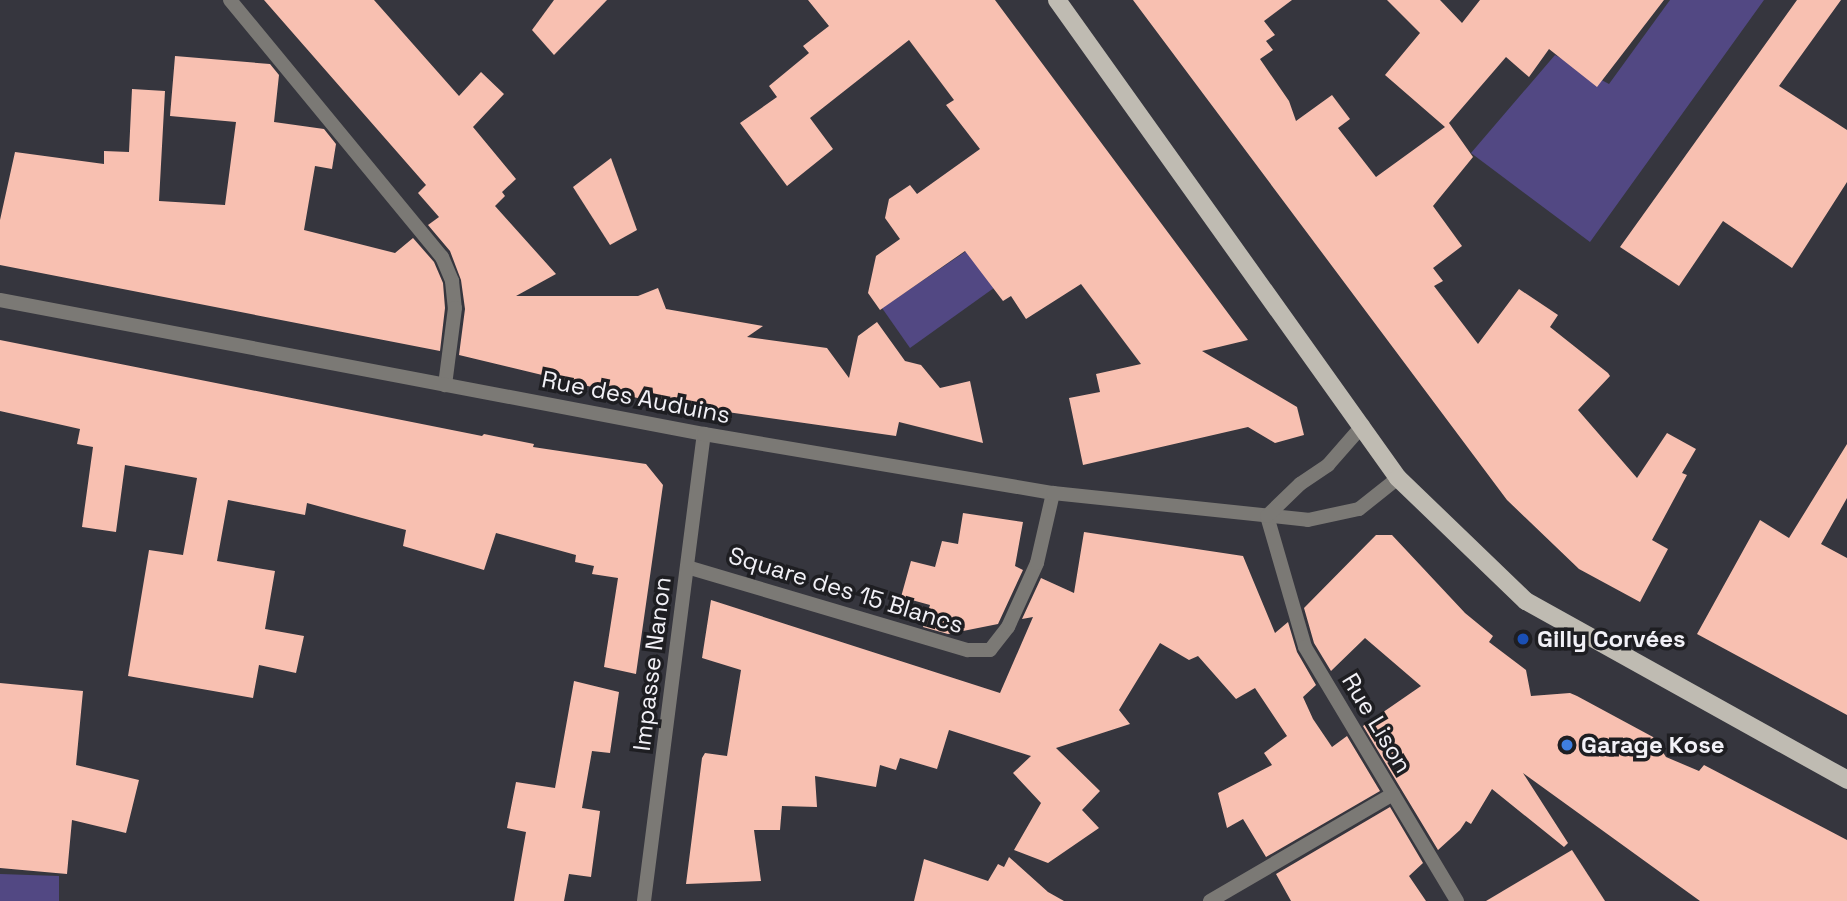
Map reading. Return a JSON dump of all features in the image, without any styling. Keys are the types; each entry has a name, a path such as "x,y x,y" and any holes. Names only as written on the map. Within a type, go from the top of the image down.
{"main road":[{"path":"1057,0 1363,425 1398,478 1526,601 1847,780"}],"street":[{"path":"230,0 442,257 452,281 455,308 445,385"},
{"name":"Rue des Auduins","path":"0,300 704,434 1053,493 1308,520 1359,509 1398,478"},
{"path":"1267,516 1300,484 1328,465 1363,425"},
{"name":"Impasse Nanon","path":"643,901 704,434"},
{"name":"Square des 15 Blancs","path":"687,567 968,650 990,650 1008,626 1037,563 1053,493"},
{"name":"Rue Lison","path":"1210,901 1393,794 1305,647 1267,516"},
{"path":"1393,794 1457,901"}],"shaded area":[{"path":"1670,0 1764,0 1590,242 1471,153 1555,55 1609,84"},
{"path":"993,233 1022,268 910,348 882,308"},
{"path":"0,874 59,876 59,901 0,901"}],"building":[{"path":"264,0 374,0 459,96 481,72 504,94 473,127 516,179 502,192 505,196 495,206 556,274 516,296 638,296 658,288 666,309 763,326 747,337 827,348 849,378 858,336 877,322 905,361 921,365 940,388 970,381 983,443 899,422 896,436 650,401 459,355 465,309 461,280 450,251 428,225 439,217 418,193 426,185"},
{"path":"554,0 607,0 554,55 532,30"},
{"path":"808,0 995,0 1248,340 1202,351 1297,407 1304,435 1275,443 1248,427 1083,465 1069,398 1100,392 1096,374 1141,364 1081,284 1026,319 1011,296 1003,301 965,251 880,310 868,293 876,256 900,239 885,218 889,199 910,185 917,194 980,149 946,105 954,100 909,40 810,118 833,149 787,186 740,123 777,97 769,86 809,53 803,46 829,26"},
{"path":"1133,0 1292,0 1264,21 1275,35 1266,41 1273,50 1260,59 1289,101 1296,121 1332,95 1350,119 1338,128 1376,177 1445,127 1385,75 1420,33 1387,0 1440,0 1462,23 1480,0 1664,0 1597,87 1549,49 1529,77 1506,57 1449,123 1473,157 1433,206 1462,246 1433,268 1443,281 1434,286 1478,344 1519,289 1558,315 1550,327 1610,376 1578,410 1637,478 1667,433 1696,449 1682,473 1687,475 1652,540 1668,549 1640,602 1579,569 1507,500"},
{"path":"1797,0 1841,0 1779,86 1847,130 1847,182 1792,268 1723,221 1679,286 1620,247"},
{"path":"175,56 270,64 279,75 274,122 324,129 336,144 332,169 315,166 304,230 395,253 413,238 434,262 443,283 445,308 440,351 0,265 0,220 15,152 104,164 104,151 129,152 132,89 165,91 159,201 225,205 236,122 170,116"},
{"path":"611,158 637,230 610,245 573,187"},
{"path":"0,340 534,444 533,447 646,464 663,485 636,674 604,667 618,578 592,574 594,566 575,562 576,555 496,533 484,570 403,546 406,530 307,503 305,515 228,500 217,561 275,571 265,629 304,636 296,673 259,665 253,698 128,676 149,550 183,555 197,478 125,465 116,532 82,527 93,447 77,444 80,429 0,411"},
{"path":"1847,444 1847,498 1821,544 1847,558 1847,715 1697,634 1760,520 1789,538"},
{"path":"963,513 1023,522 1015,566 1023,570 998,624 948,634 923,627 930,605 901,597 911,561 935,567 942,541 958,544"},
{"path":"1084,532 1243,556 1275,633 1288,622 1297,652 1316,685 1303,697 1313,719 1332,747 1347,736 1380,791 1266,857 1243,819 1227,828 1218,793 1272,765 1264,753 1287,736 1255,688 1236,699 1198,656 1189,660 1160,643 1119,710 1130,724 1056,748 1100,791 1082,810 1099,828 1048,863 1014,850 1041,803 1013,773 1031,756 949,730 937,769 900,758 896,770 880,765 876,787 815,776 817,807 782,806 780,830 754,830 761,881 686,884 702,758 705,753 727,756 741,670 702,658 711,600 1000,693 1033,617 1022,619 1041,578 1074,593"},
{"path":"1376,535 1392,535 1465,613 1493,636 1489,642 1526,670 1531,696 1570,693 1577,696 1653,737 1666,757 1699,771 1704,765 1847,840 1847,901 1700,901 1523,773 1568,843 1564,847 1492,789 1471,824 1466,821 1438,850 1363,726 1421,686 1365,638 1331,671 1314,643 1304,608"},
{"path":"574,681 619,692 610,753 592,751 582,808 600,811 591,877 569,874 564,901 514,901 526,832 507,828 516,782 555,788"},
{"path":"0,683 83,691 76,765 139,780 126,833 72,820 67,874 0,868"},
{"path":"1390,807 1423,863 1409,876 1426,901 1291,901 1276,874"},
{"path":"1572,850 1605,901 1486,901"},
{"path":"1009,857 1048,892 1064,901 914,901 924,859 988,881 998,864 1004,867"}],"place":[{"name":"Gilly Corvées","path":"1523,639"},
{"name":"Garage Kose","path":"1567,745"}]}
